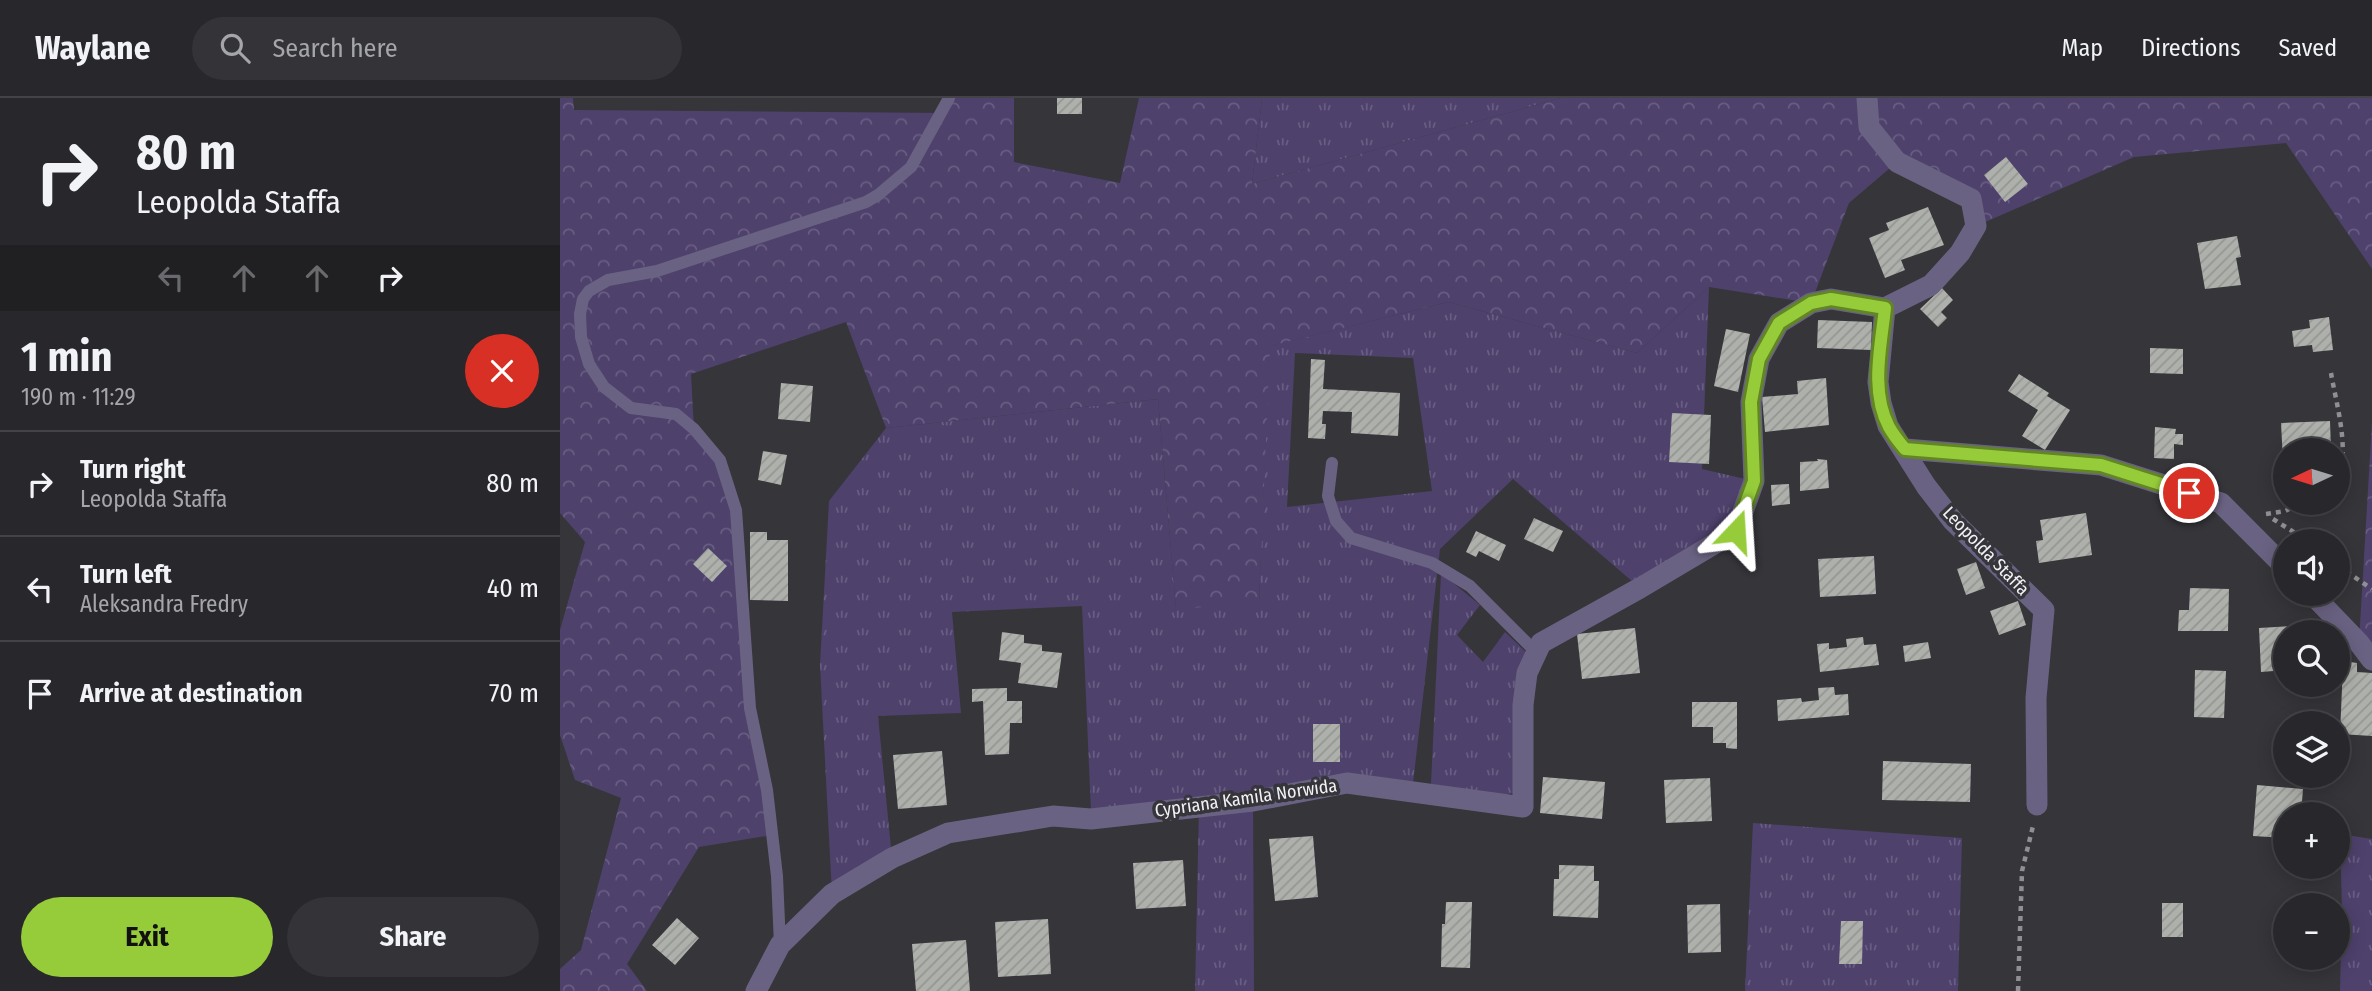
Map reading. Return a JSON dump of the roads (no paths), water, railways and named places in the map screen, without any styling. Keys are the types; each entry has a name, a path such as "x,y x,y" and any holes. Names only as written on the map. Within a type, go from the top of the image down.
{"street":[{"path":"1867,98 1869,127 1897,162 1971,199 1976,226 1960,253 1931,285 1885,308"},
{"name":"Cypriana Kamila Norwida","path":"780,946 832,894 892,858 948,833 1053,816 1091,819 1252,801 1347,783 1523,807 1523,705 1527,673 1541,643 1736,531 1754,481 1751,402 1759,359 1779,323 1811,303 1831,299 1885,308"},
{"name":"Leopolda Staffa","path":"1885,308 1878,382 1888,426 1926,486 1953,521 2045,610 2036,698 2037,805"},
{"path":"1905,449 2101,465 2221,503 2273,555"},
{"path":"2324,606 2359,642 2372,660"},
{"path":"756,991 780,946"}],"lane":[{"path":"780,946 777,876 767,790 750,708 736,510 720,460 694,429 676,414 631,408 604,387 589,364 581,337 580,314 583,299 589,291 608,280 657,271 866,202 878,195 911,167 949,98"},
{"path":"1332,463 1328,496 1336,520 1351,538 1432,563 1470,586 1537,653"}]}
